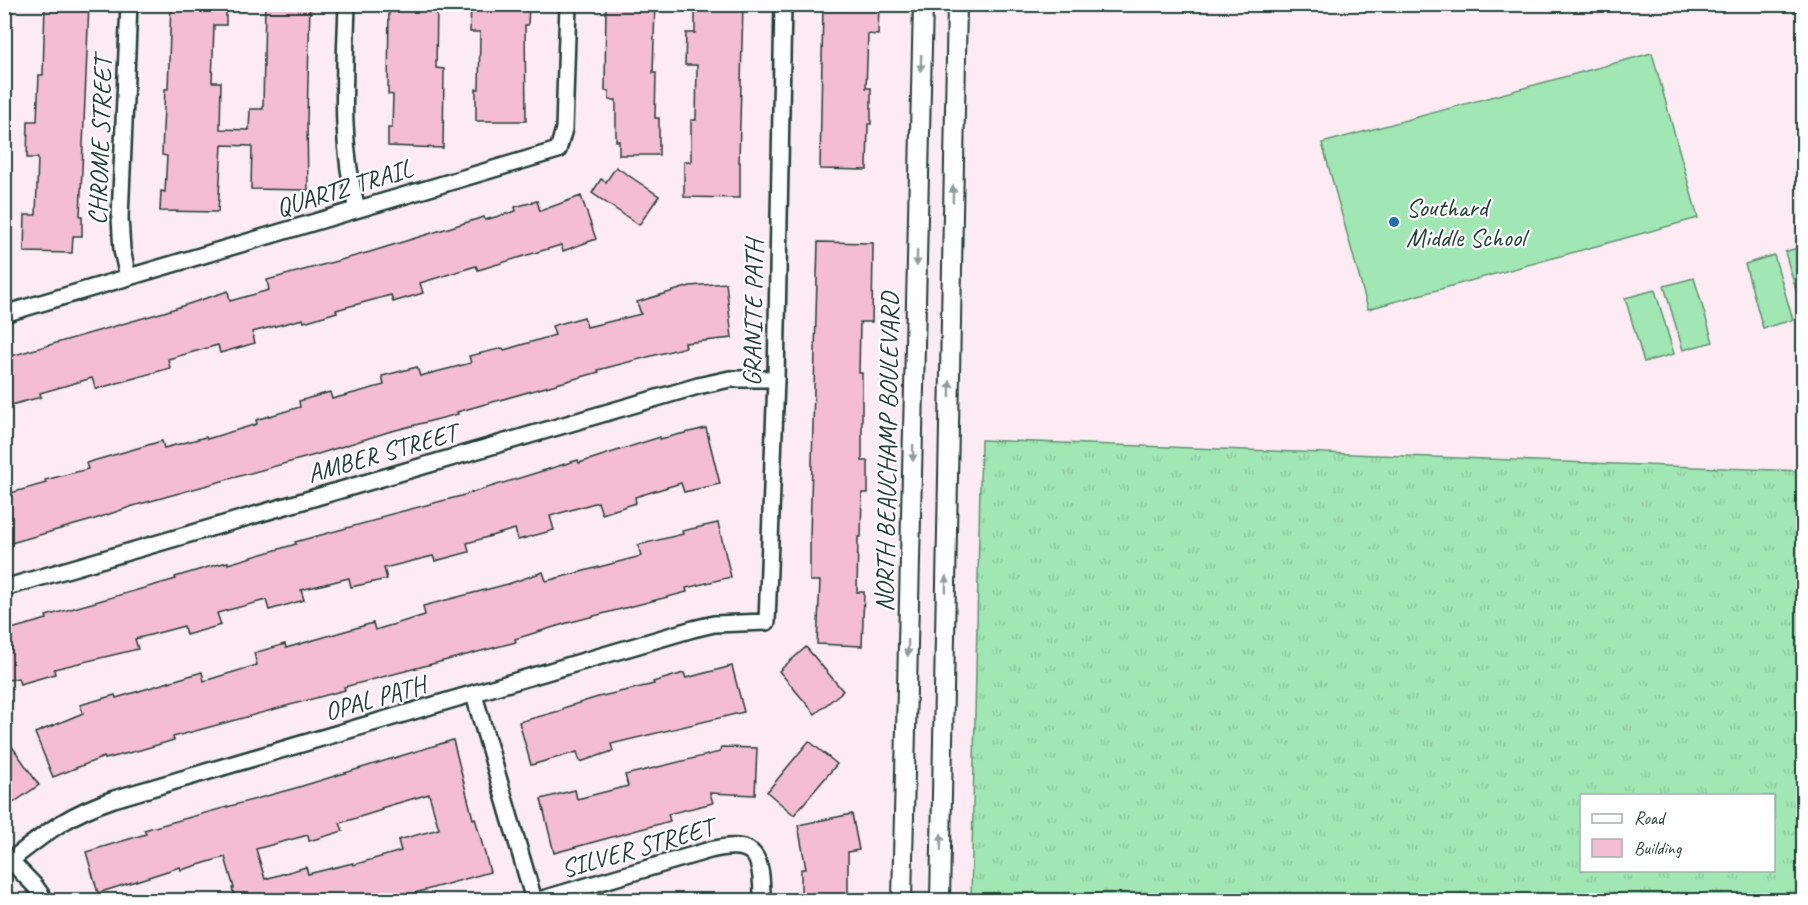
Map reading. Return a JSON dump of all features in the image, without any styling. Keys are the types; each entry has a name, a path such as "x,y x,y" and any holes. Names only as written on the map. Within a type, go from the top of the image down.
{"street":[{"name":"CHROME STREET","path":"128,277 122,250 120,218 129,4"},
{"path":"347,4 345,153 357,209"},
{"name":"QUARTZ TRAIL","path":"4,314 558,150 564,129 568,4"},
{"name":"GRANITE PATH","path":"767,622 776,379 783,4"},
{"name":"NORTH BEAUCHAMP BOULEVARD","path":"903,900 923,4"},
{"path":"940,900 957,4"},
{"name":"AMBER STREET","path":"4,588 698,386 730,379 776,379"},
{"name":"OPAL PATH","path":"8,857 48,830 89,807 693,629 714,624 767,622"},
{"path":"474,695 537,900"},
{"name":"SILVER STREET","path":"537,900 710,850 738,846 748,848 755,856 762,900"},
{"path":"8,857 45,900"}],"green space":[{"path":"1652,53 1698,218 1368,309 1322,143"},
{"path":"1804,246 1803,315 1785,252"},
{"path":"1774,255 1793,320 1763,328 1745,264"},
{"path":"1694,278 1713,342 1683,350 1664,286"},
{"path":"1655,290 1674,354 1644,362 1625,298"},
{"path":"981,440 1803,471 1803,900 971,900"}],"building":[{"path":"45,4 89,4 80,216 82,216 82,236 73,236 72,253 24,252 25,215 36,215 38,158 27,158 28,121 37,121 39,75 43,75"},
{"path":"171,4 226,4 226,25 214,25 212,82 221,82 220,129 249,130 250,109 263,109 265,4 310,4 308,190 251,189 252,146 222,145 218,212 160,211 161,191 165,192 167,156 162,155 165,89 168,89"},
{"path":"389,4 437,4 436,68 444,69 443,148 388,146 388,128 392,128 393,95 388,94"},
{"path":"471,4 529,4 528,25 525,25 526,121 476,121 480,32 470,32"},
{"path":"606,4 655,4 653,73 656,73 655,118 659,118 659,155 619,155 619,141 616,141 616,100 609,100 609,91 605,91"},
{"path":"695,4 743,4 740,198 684,197 684,161 691,162 691,120 696,120 697,65 685,65 686,33 695,33"},
{"path":"823,4 879,4 878,35 868,34 866,88 871,88 871,124 868,124 867,170 820,169"},
{"path":"616,167 659,196 639,225 592,193 601,179 606,182"},
{"path":"581,196 596,239 563,251 561,245 478,270 476,266 420,283 423,293 393,302 391,295 336,310 337,312 304,322 303,319 252,332 255,343 220,353 218,345 168,359 170,368 96,389 92,378 40,393 41,397 7,406 4,398 4,358 228,291 230,301 269,290 267,280 370,252 484,217 485,220 516,211 515,207 537,201 540,211"},
{"path":"818,242 873,243 872,322 860,322 862,461 868,461 868,493 862,493 861,537 858,537 857,592 864,592 862,646 817,644 820,581 810,581"},
{"path":"726,283 732,338 685,343 686,347 598,370 599,372 457,412 458,414 388,432 4,545 4,495 46,483 45,480 88,469 86,463 162,441 164,448 206,437 207,439 257,424 256,420 300,407 299,401 330,392 332,399 384,385 382,376 417,367 420,376 471,363 469,356 503,348 504,350 555,335 552,326 584,317 587,327 641,314 637,302 690,286"},
{"path":"706,428 720,484 684,492 681,483 635,497 636,503 602,514 598,502 550,516 554,530 518,540 515,529 467,543 469,552 435,561 433,556 384,568 387,579 351,587 349,578 301,590 304,600 269,610 266,600 217,613 221,625 186,635 184,626 135,639 138,649 54,669 55,674 20,684 18,678 4,681 4,631 47,619 46,616 176,579 175,577 212,566 228,562 228,564 296,544 295,542 380,519 380,517 461,496 578,460 579,463 660,437 660,439"},
{"path":"718,523 731,577 686,588 687,592 567,623 515,639 516,642 344,687 345,690 173,737 174,740 140,750 105,759 104,757 53,777 35,733 83,713 80,705 115,695 116,698 202,672 204,681 257,665 254,653 285,644 286,648 373,623 375,630 425,615 423,606 508,584 543,572 546,581 641,556 638,545 683,534 682,531"},
{"path":"806,647 843,691 815,714 779,671"},
{"path":"732,666 744,712 611,744 613,751 580,762 577,752 531,765 519,722 563,710 563,708 598,697 654,684 653,682 684,673 686,678"},
{"path":"4,735 39,785 10,805 4,797"},
{"path":"453,740 473,819 475,818 490,872 390,900 236,900 225,857 181,870 180,867 98,893 86,852 146,834 144,830 299,787","holes":["429,794 439,829 398,840 401,851 353,865 353,863 308,874 306,867 265,879 256,849 308,835 309,841 343,831 340,823"]},
{"path":"809,741 837,764 794,815 767,792"},
{"path":"721,747 757,748 755,795 710,793 713,803 668,814 670,821 554,853 541,799 575,790 577,799 628,786 625,775 720,752"},
{"path":"852,814 859,850 848,852 848,900 801,900 801,869 806,869 798,825"}],"place":[{"name":"Southard Middle School","path":"1394,222"}]}
